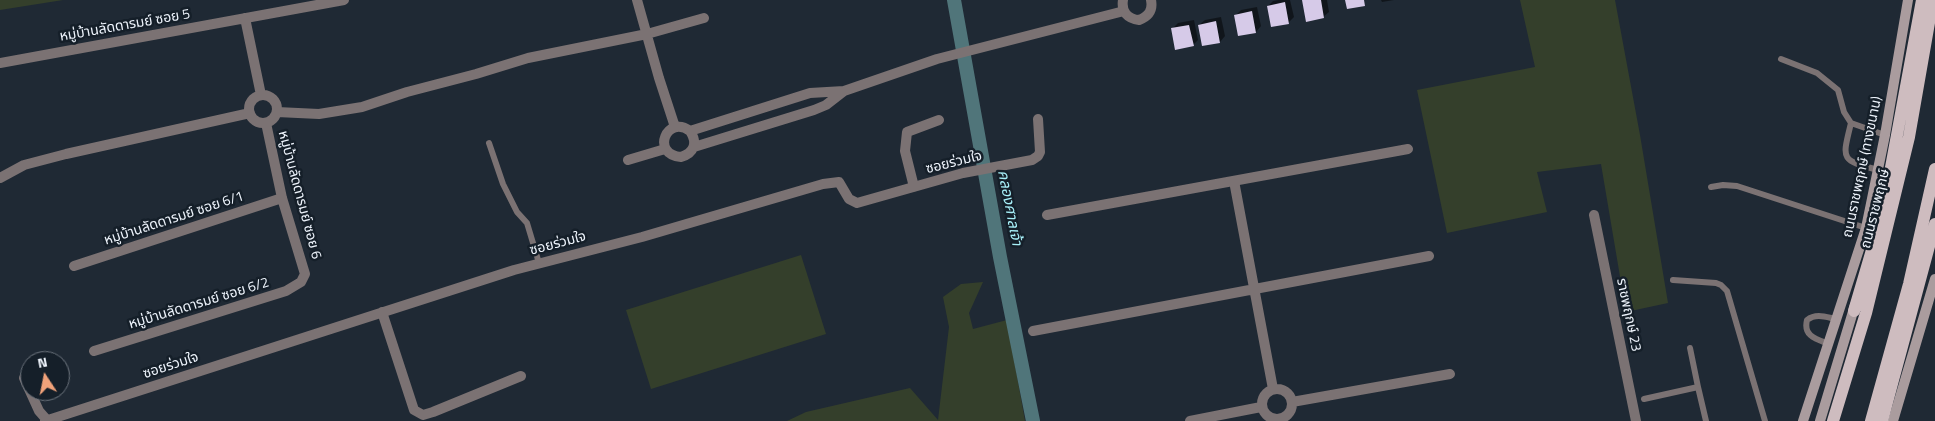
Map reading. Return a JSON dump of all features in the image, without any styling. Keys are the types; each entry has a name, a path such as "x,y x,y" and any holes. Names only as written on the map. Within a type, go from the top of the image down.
{"main road":[{"name":"ถนนราชพฤกษ์ (ทางขนาน)","path":"1803,421 1866,228 1876,214 1878,170 1886,135 1908,0"},
{"path":"1820,421 1854,311 1922,0"},
{"name":"ถนนราชพฤกษ์","path":"1833,421 1866,313 1909,138 1933,0"},
{"path":"1882,421 1884,396 1935,169"},
{"path":"1873,421 1884,396 1935,224"},
{"path":"1893,421 1935,279"}],"street":[{"name":"หมู่บ้านลัดดารมย์ ซอย 5","path":"0,63 344,0"},
{"path":"637,0 675,126"},
{"path":"1124,0 1124,11 1127,16 1139,20 1150,13 1152,0"},
{"path":"690,131 810,93 844,91 937,59 1124,11"},
{"path":"245,18 261,95"},
{"path":"277,112 319,114 344,111 528,58 646,34 704,18"},
{"path":"694,147 694,140 690,131 683,127 675,126 666,133 664,138 665,149 669,153 681,157 694,147 814,110 826,105 844,91"},
{"path":"261,95 266,95 274,100 276,104 277,112 273,120 266,123 256,121 250,113 250,104 256,97 261,95"},
{"path":"0,178 24,165 66,154 250,113"},
{"name":"ซอยร่วมใจ","path":"46,421 539,263 642,237 834,182 839,182 849,199 857,203 963,173 1032,160 1040,152 1038,119"},
{"path":"914,187 905,151 907,132 939,120"},
{"name":"หมู่บ้านลัดดารมย์ ซอย 6","path":"266,123 282,198 305,274"},
{"path":"628,160 665,149"},
{"path":"1047,215 1408,149"},
{"path":"1234,181 1273,389"},
{"name":"หมู่บ้านลัดดารมย์ ซอย 6/1","path":"74,266 282,198"},
{"name":"ราชพฤกษ์ 23","path":"1594,215 1636,421"},
{"path":"1033,330 1429,256"},
{"name":"หมู่บ้านลัดดารมย์ ซอย 6/2","path":"94,351 286,290 302,282 305,274"},
{"path":"382,312 414,410 419,414 423,415 433,412 521,376"},
{"path":"1292,402 1450,374"},
{"path":"1273,389 1286,391 1292,402 1290,412 1283,420 1267,416 1262,407 1264,396 1273,389"},
{"path":"34,401 46,421"},
{"path":"1190,421 1262,407"}],"lane":[{"path":"1781,59 1817,73 1838,90 1844,112 1851,123 1886,135"},
{"path":"1851,123 1844,150 1846,157 1855,164 1878,170"},
{"path":"488,143 503,184 517,212 527,223 539,263"},
{"path":"1711,187 1723,184 1737,186 1866,228"},
{"path":"1673,280 1716,283 1721,285 1726,291 1765,421"},
{"path":"1829,344 1810,336 1806,330 1807,320 1818,315 1836,319"},
{"path":"1690,348 1706,421"},
{"path":"1644,399 1698,387"}],"green space":[{"path":"0,0 63,0 0,10"},
{"path":"1520,0 1615,0 1668,303 1626,312 1601,164 1537,172 1547,212 1447,233 1417,90 1535,67"},
{"path":"801,255 826,334 651,389 626,310"},
{"path":"983,282 969,313 973,329 1007,320 1025,421 787,421 806,412 910,388 938,420 949,327 943,297 961,284"}],"building":[{"path":"1302,0 1321,0 1324,18 1306,22"},
{"path":"1345,0 1364,0 1365,6 1347,9"},
{"path":"1285,2 1289,24 1271,27 1267,6"},
{"path":"1252,11 1256,33 1238,36 1234,15"},
{"path":"1216,21 1220,43 1202,46 1198,25"},
{"path":"1189,25 1194,46 1175,50 1171,28"}],"waterway":[{"name":"คลองศาลเจ้า","path":"954,0 1000,257 1033,421"}]}
